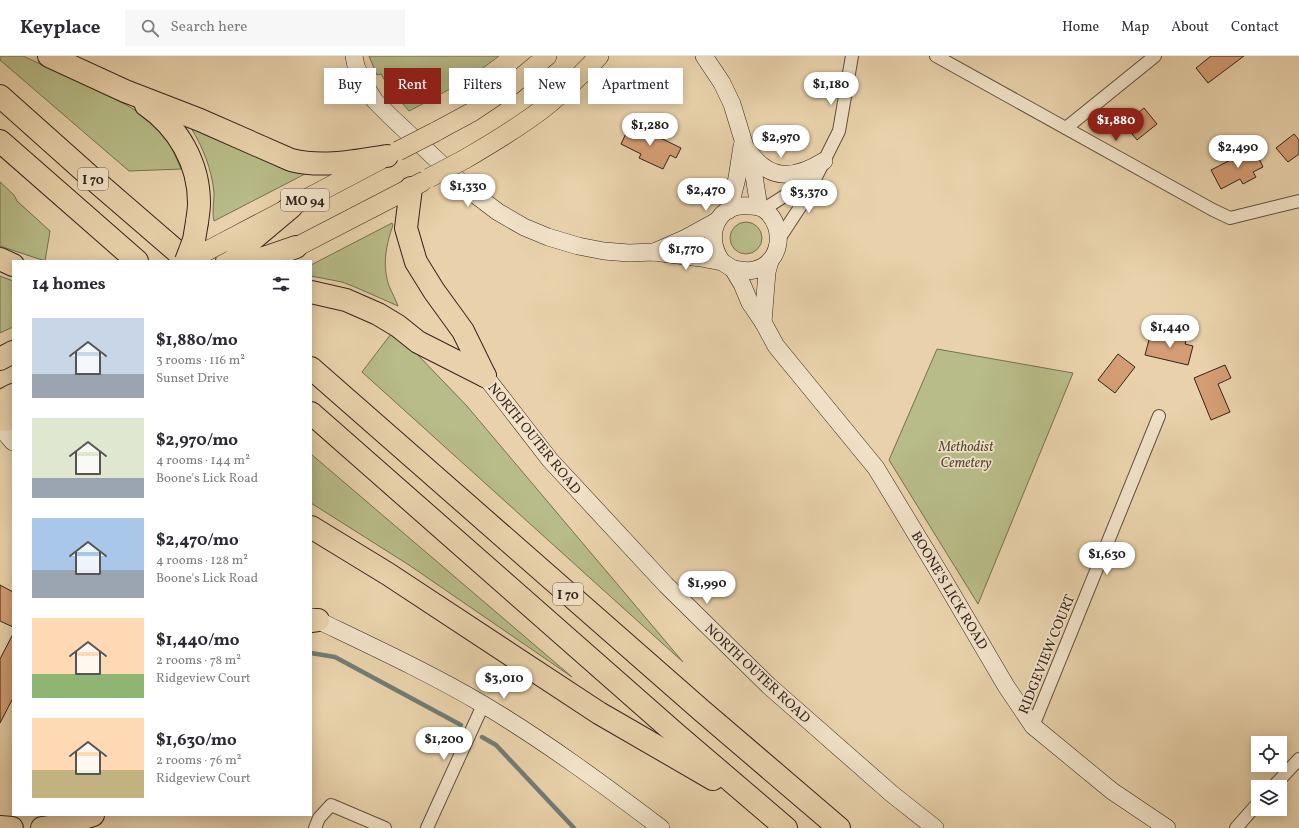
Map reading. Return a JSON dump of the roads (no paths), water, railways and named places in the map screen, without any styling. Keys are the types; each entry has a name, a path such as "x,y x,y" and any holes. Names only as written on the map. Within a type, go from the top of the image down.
{"highway":[{"path":"49,56 125,91 200,120 291,160 306,164 340,163 393,154"},
{"path":"125,91 160,114 177,133 189,157 196,177 199,203 194,240 187,260"},
{"name":"I 70","path":"0,96 186,260"},
{"name":"I 70","path":"0,141 136,260"},
{"path":"420,183 406,228 416,262 434,291 463,331 485,376"},
{"path":"234,255 291,207"},
{"path":"234,255 267,257 296,248"},
{"path":"0,259 12,265"},
{"path":"312,292 346,300 378,314 398,326 418,342 485,376"},
{"path":"0,359 12,353"},
{"name":"I 70","path":"312,369 701,710 839,828"},
{"name":"I 70","path":"312,414 786,828"},
{"path":"0,420 12,419"},
{"path":"312,528 388,574 599,713 758,804"},
{"path":"42,828 61,825 90,816"},
{"path":"0,827 12,828"}],"main road":[{"path":"393,154 478,108 512,85 547,56"},
{"path":"273,260 465,159 503,137 545,107 581,75 599,56"},
{"name":"MO 94","path":"291,207 393,154"},
{"path":"195,260 234,255"}],"street":[{"path":"354,56 356,66 363,82 375,101 469,190 498,212 524,227 548,237 578,246 623,253 654,252 727,265 743,271 754,270 764,266 770,261"},
{"path":"704,56 722,83 732,104 762,208 775,222 778,231 778,247 770,261 767,272 763,322"},
{"path":"779,239 804,201 839,131 852,56"},
{"path":"936,56 1230,218 1299,201"},
{"path":"1066,128 1155,56"},
{"path":"727,265 714,248 712,239 713,230 723,215 737,178 743,142"},
{"path":"743,142 762,167 772,172 784,175 798,174 809,170 820,169"},
{"path":"654,252 686,238 737,206 745,205 762,208 820,169"},
{"name":"BOONE'S LICK ROAD","path":"727,265 742,284 750,303 763,322 776,346 876,468 1006,686 1033,726 1112,791 1167,828"},
{"name":"NORTH OUTER ROAD","path":"485,376 550,460 666,585 769,686 892,794 934,828"},
{"name":"RIDGEVIEW COURT","path":"1033,726 1159,416"},
{"path":"0,427 12,441"},
{"path":"313,619 401,660 483,705 516,725 586,772 661,828"},
{"path":"427,828 483,705"},
{"path":"1280,780 1299,759"},
{"path":"315,828 319,818 331,805 385,828"},
{"path":"1236,828 1251,811"}],"waterway":[{"path":"312,653 335,657 461,725"},
{"path":"482,737 496,745 574,828"}],"park label":[{"name":"Methodist Cemetery","path":"966,454"}]}
